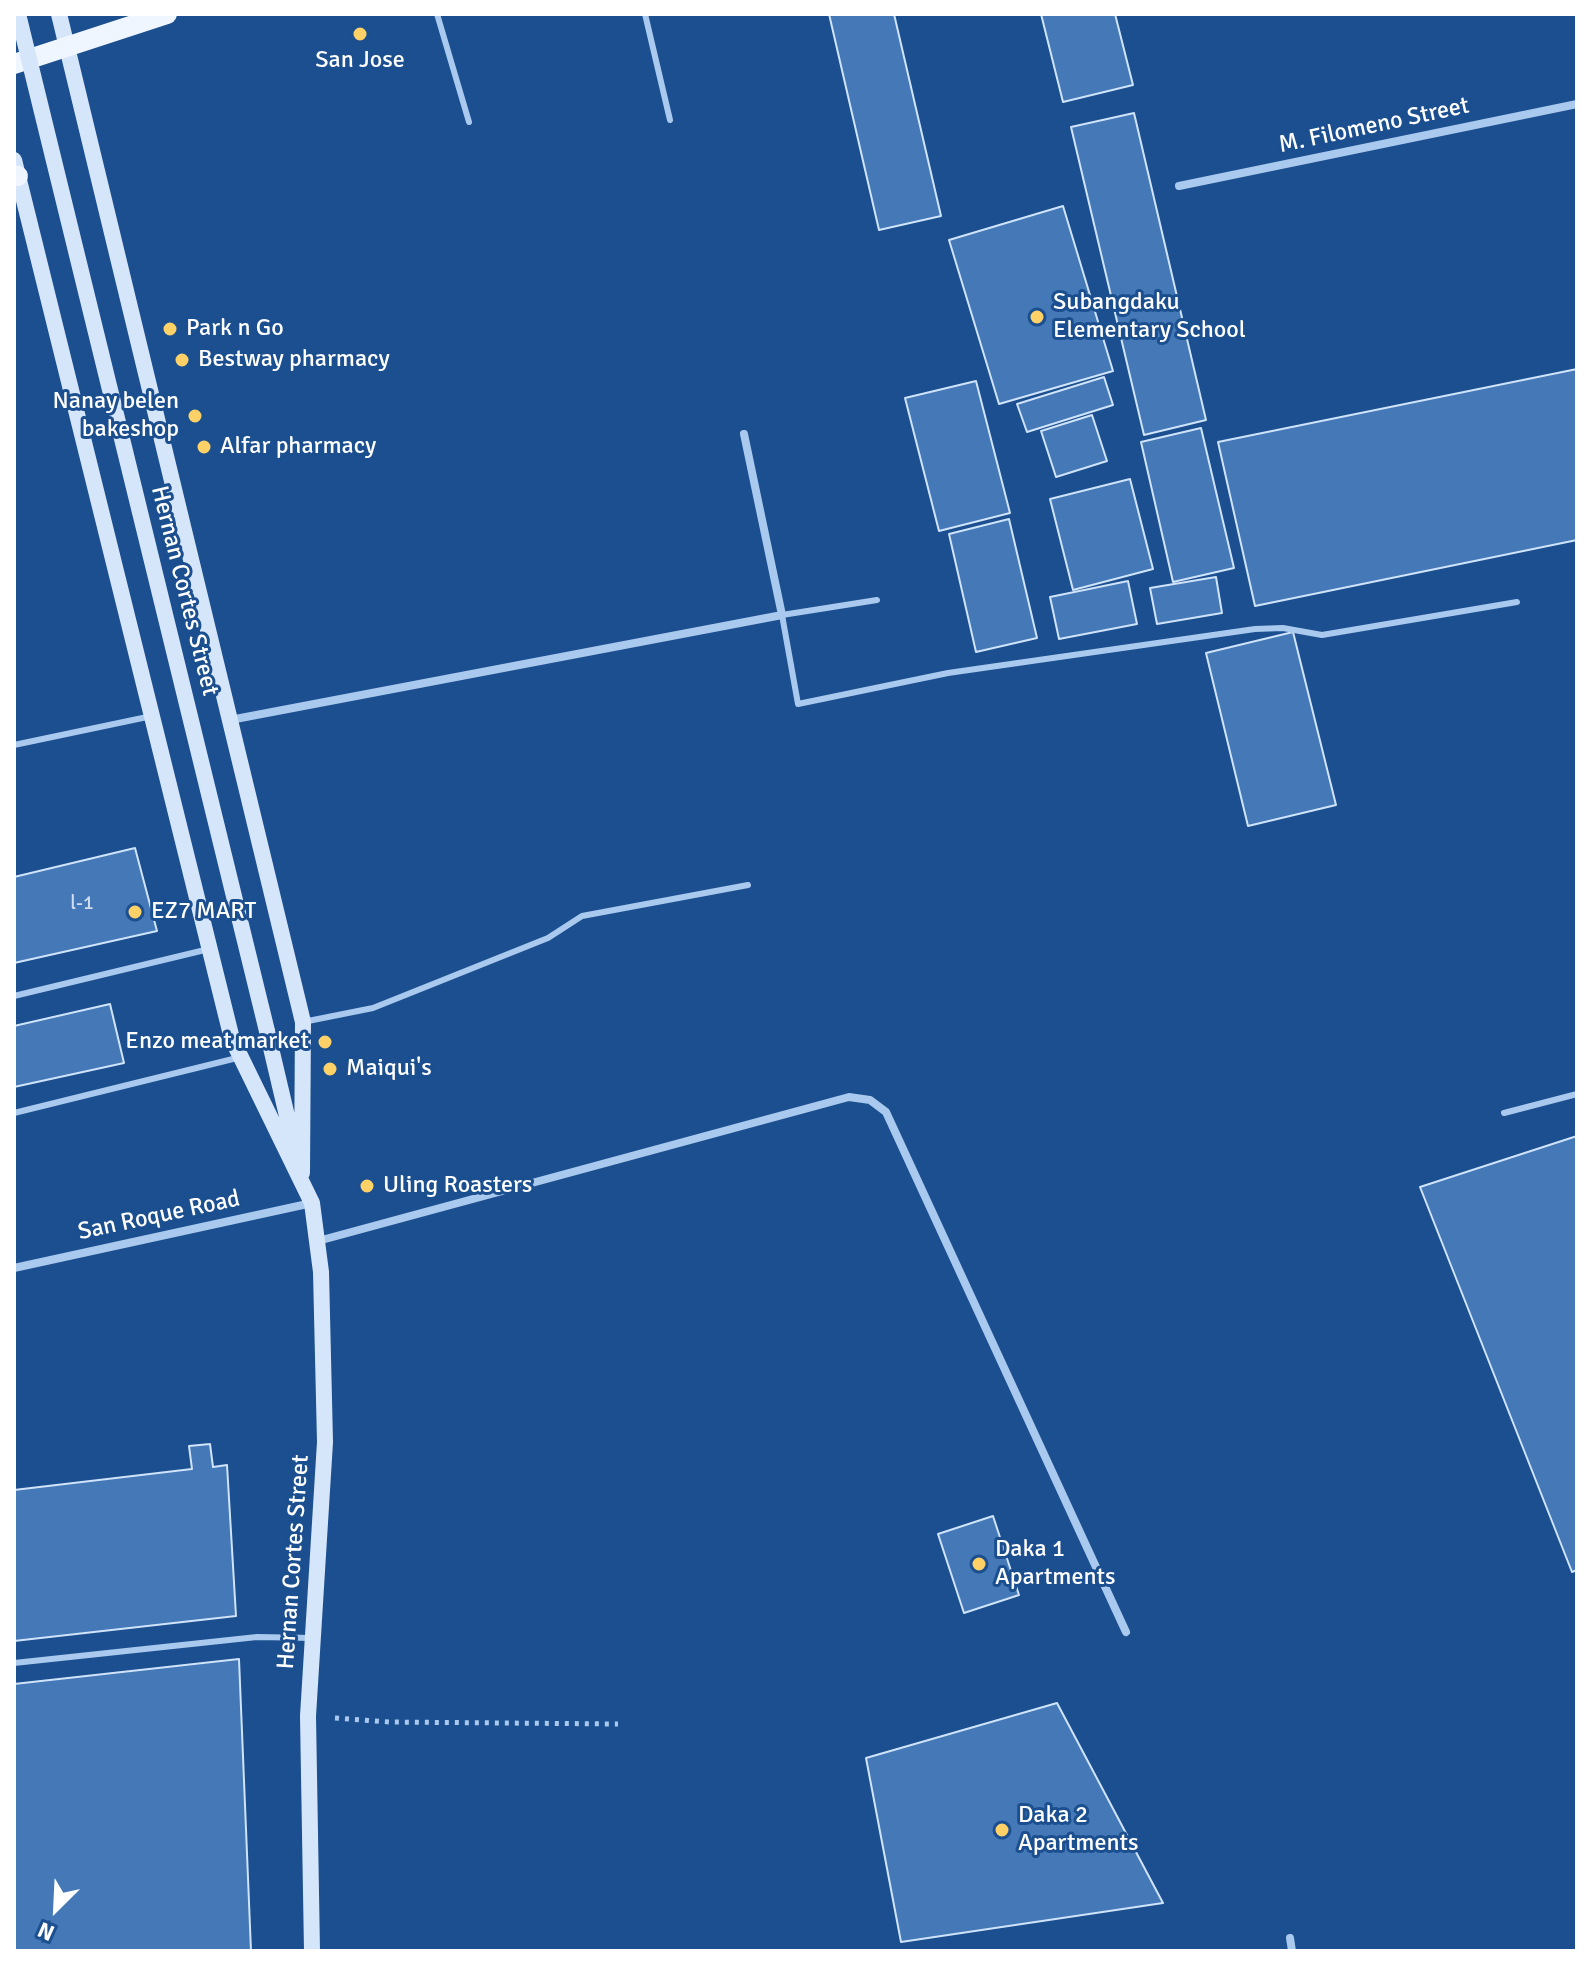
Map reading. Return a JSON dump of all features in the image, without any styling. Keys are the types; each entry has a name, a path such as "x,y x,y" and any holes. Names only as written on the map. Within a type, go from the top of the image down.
{"main road":[{"name":"Hernan Cortes Street","path":"18,14 302,1179"},
{"name":"Hernan Cortes Street","path":"59,14 303,1022 302,1179"},
{"path":"14,64 167,14"},
{"name":"Hernan Cortes Street","path":"15,171 232,1039 312,1203 323,1312 325,1442 308,1716 312,1951"}],"street":[{"name":"M. Filomeno Street","path":"1179,186 1577,104"},
{"path":"230,721 782,615 744,434"},
{"path":"318,1241 849,1097 870,1100 886,1112 1126,1632"},
{"name":"San Roque Road","path":"14,1268 312,1203"},
{"path":"1290,1938 1292,1951"}],"lane":[{"path":"437,14 469,122"},
{"path":"645,14 670,120"},
{"path":"877,600 782,615 798,704 948,673 1255,629 1283,628 1322,635 1517,602"},
{"path":"14,745 152,716"},
{"path":"303,1022 373,1008 548,938 582,916 748,885"},
{"path":"14,996 209,949"},
{"path":"14,1113 241,1057"},
{"path":"1504,1113 1577,1094"},
{"path":"14,1663 257,1637 313,1638"}],"path":[{"path":"308,1716 390,1722 618,1724"}],"building":[{"path":"829,14 894,14 941,216 879,230"},
{"path":"1041,14 1115,14 1133,85 1063,102"},
{"path":"1134,113 1206,420 1144,435 1071,127"},
{"path":"1063,206 1113,371 999,404 949,240"},
{"path":"1577,369 1577,540 1255,606 1218,442"},
{"path":"1104,377 1113,405 1027,432 1017,404"},
{"path":"976,381 1010,513 939,531 905,398"},
{"path":"1092,415 1107,461 1056,477 1041,431"},
{"path":"1201,428 1234,568 1173,582 1141,442"},
{"path":"1130,479 1153,569 1073,590 1050,499"},
{"path":"1009,519 1037,638 976,652 949,534"},
{"path":"1216,577 1222,613 1157,624 1150,588"},
{"path":"1128,581 1137,624 1059,639 1050,597"},
{"path":"1293,632 1336,805 1248,826 1206,653"},
{"path":"135,848 157,931 14,963 14,877"},
{"path":"110,1004 124,1063 14,1087 14,1026"},
{"path":"1577,1136 1577,1570 1572,1572 1420,1187"},
{"path":"210,1444 213,1467 227,1465 236,1616 14,1641 14,1490 192,1469 189,1446"},
{"name":"Daka 1 Apartments","path":"993,1516 1019,1595 964,1613 938,1534"},
{"path":"239,1659 251,1951 14,1951 14,1684"},
{"name":"Daka 2 Apartments","path":"1057,1703 1163,1903 901,1942 866,1758"}],"place":[{"name":"San Jose","path":"360,34"},
{"name":"Subangdaku Elementary School","path":"1037,317"},
{"name":"Park n Go","path":"170,329"},
{"name":"Bestway pharmacy","path":"182,360"},
{"name":"Nanay belen bakeshop","path":"195,416"},
{"name":"Alfar pharmacy","path":"204,447"},
{"name":"EZ7 MART","path":"135,912"},
{"name":"Enzo meat market","path":"325,1042"},
{"name":"Maiqui's","path":"330,1069"},
{"name":"Uling Roasters","path":"367,1186"},
{"name":"Daka 1 Apartments","path":"979,1564"},
{"name":"Daka 2 Apartments","path":"1002,1830"}]}
